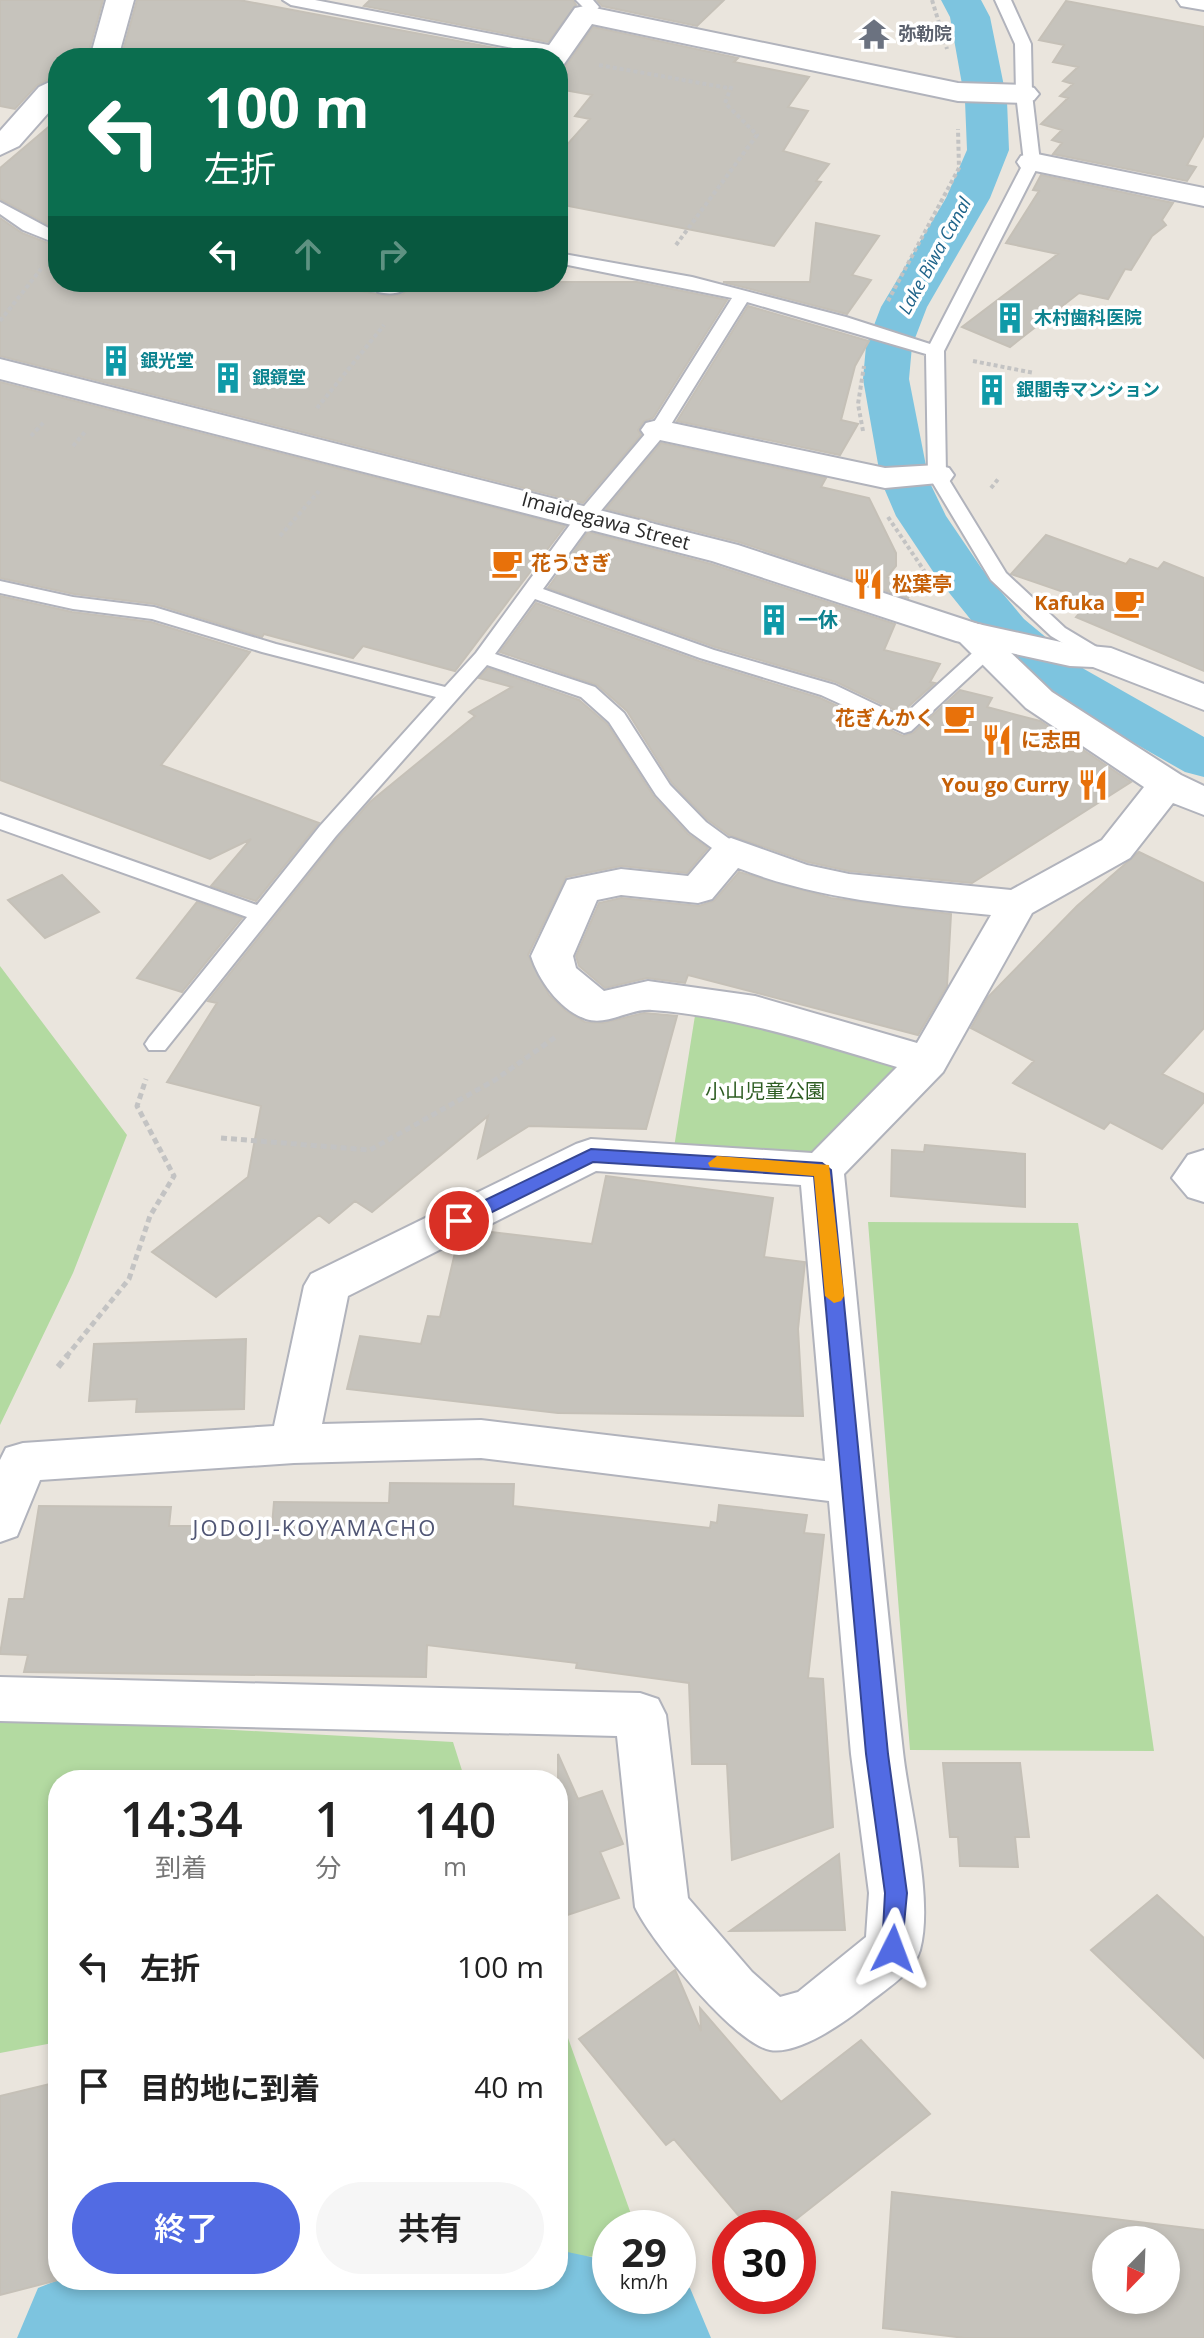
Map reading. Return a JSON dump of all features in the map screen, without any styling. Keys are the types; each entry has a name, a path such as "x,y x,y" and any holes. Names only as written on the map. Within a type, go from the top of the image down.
{"street":[{"path":"107,48 120,0"},
{"path":"1191,0 1204,2"},
{"path":"561,48 585,7 771,55 975,93 1024,94"},
{"path":"0,146 15,136 34,114 40,100 48,94"},
{"path":"1032,162 1204,197"},
{"name":"Imaidegawa Street","path":"0,369 587,515 725,553 985,641 1055,653 1098,656 1204,698"},
{"path":"658,430 911,477"},
{"path":"294,1444 327,1286 591,1155 822,1170 928,1061 1017,904 1116,849 1186,793 1039,700 985,641"},
{"path":"928,1061 755,1011 648,995 596,1007 558,975 552,956 581,889 621,882 698,890 731,851 799,877 849,887 1017,904"},
{"path":"1204,1166 1194,1178 1204,1186"},
{"path":"0,1699 640,1715 662,1907 732,1990 772,2025 813,2014 893,1949 896,1893 877,1754 822,1170"},
{"path":"0,1522 23,1462 294,1444 481,1439 852,1484"}],"lane":[{"path":"291,0 330,4 521,48"},
{"path":"1003,0 1023,44 1024,94 1032,162 935,351 911,477 998,576 1058,632 1098,656"},
{"path":"0,207 48,235"},
{"path":"568,260 654,274 935,351"},
{"path":"157,1044 328,831 483,657 587,515 658,430 741,298"},
{"path":"0,587 73,603 154,613 269,648 452,695"},
{"path":"533,592 719,658 828,690 904,726 985,641"},
{"path":"483,657 588,692 617,718 663,790 698,827 731,851"},
{"path":"0,821 260,914"}],"path":[{"path":"568,58 728,88 756,71 771,55"},
{"path":"654,274 757,135 725,103 728,88"},
{"path":"876,334 959,168 975,93"},
{"path":"0,321 43,265"},
{"path":"291,441 408,295 404,292"},
{"path":"935,351 1034,373"},
{"path":"280,536 350,456"},
{"path":"221,1138 370,1150 495,1080 596,1007"},
{"path":"58,1367 129,1279 150,1216 174,1176 137,1106 157,1044"}],"green space":[{"path":"0,966 127,1135 73,1273 0,1425"},
{"name":"小山児童公園","path":"697,1003 928,1061 822,1170 672,1160"},
{"path":"868,1222 1078,1223 1154,1751 910,1750"},
{"path":"0,1717 453,1742 462,1770 48,1770 48,2044 0,2053"},
{"path":"568,2038 630,2210 592,2210 592,2257 568,2256"}],"building":[{"path":"0,0 103,0 90,48 48,48 48,80 37,85 15,109 0,106"},
{"path":"137,0 239,0 495,48 124,48"},
{"path":"370,0 573,0 576,5 548,42 364,6"},
{"path":"597,0 724,0 697,26 602,6"},
{"path":"1066,1 1204,27 1204,135 1187,165 1196,167 1187,181 1053,154 1062,143 1052,140 1062,130 1041,124 1068,98 1060,96 1073,84 1063,81 1078,67 1053,62 1064,45 1039,40"},
{"path":"593,27 738,58 734,62 809,77 788,107 808,111 783,151 829,164 816,181 821,182 774,246 568,206 568,144 590,119 575,116 592,95 568,91 568,63"},
{"path":"48,127 48,225 0,199 0,168"},
{"path":"1041,175 1173,203 1162,220 1166,225 1152,236 1131,270 1125,269 1108,299 1079,293 1010,347 962,327 1058,254 1006,243 1039,191 1033,190"},
{"path":"0,218 22,233 48,243 48,292 365,292 388,296 405,292 568,292 568,282 637,282 727,300 653,418 644,421 638,430 641,435 583,503 0,356"},
{"path":"816,223 879,236 852,275 871,280 847,314 723,282 810,282"},
{"path":"748,306 869,341 855,366 841,420 858,424 840,455 677,421"},
{"path":"0,382 565,526 455,671 363,646 353,658 264,634 262,637 155,604 74,594 0,578"},
{"path":"661,443 826,478 821,487 869,498 896,553 896,566 887,577 912,590 908,598 739,542 606,509"},
{"path":"588,532 711,564 895,624 884,650 940,664 930,682 935,683 901,713 836,682 715,647 548,588"},
{"path":"1046,535 1126,564 1130,559 1158,569 1164,562 1204,578 1204,671 1076,617 1090,601 1011,574"},
{"path":"0,596 72,612 151,622 250,652 161,765 319,823 256,901 211,886 251,839 210,859 0,780"},
{"path":"536,603 699,661 820,698 903,736 913,733 960,690 992,698 987,707 1040,721 1131,782 972,883 849,871 808,862 729,835 708,820 672,783 627,711 597,685 500,652"},
{"path":"488,668 579,700 607,724 654,797 688,834 708,848 687,873 621,866 566,877 528,955 549,995 566,1011 585,1022 603,1023 644,1013 677,1016 646,1129 529,1126 478,1158 488,1116 372,1212 355,1201 329,1223 319,1215 216,1297 152,1252 248,1177 261,1106 167,1082 217,1003 208,1001 338,838 370,802 475,716 469,712 512,687 479,678"},
{"path":"1139,852 1204,883 1204,1028 1162,1074 1204,1094 1204,1102 1162,1149 1110,1122 1104,1129 1013,1083 1034,1061 971,1028 988,997 1077,906"},
{"path":"739,872 831,898 951,914 947,986 918,1035 688,975 685,983 647,978 605,988 579,966 576,956 599,903 621,898 699,906 714,901"},
{"path":"62,875 99,912 45,938 8,900"},
{"path":"197,902 242,918 182,992 137,978"},
{"path":"925,1145 1025,1154 1025,1207 891,1196 892,1150 924,1152"},
{"path":"606,1176 773,1198 764,1257 805,1262 798,1329 803,1416 558,1413 347,1389 360,1336 421,1344 428,1316 440,1317 457,1244 483,1231 592,1244"},
{"path":"246,1339 244,1409 136,1412 137,1399 89,1401 94,1344"},
{"path":"390,1483 514,1484 513,1506 710,1528 711,1522 717,1523 719,1505 807,1515 804,1533 824,1535 808,1678 823,1679 833,1827 732,1860 727,1764 692,1764 689,1683 576,1668 577,1663 427,1645 426,1677 24,1672 28,1655 0,1654 9,1599 24,1599 39,1506 171,1507 169,1526 272,1526 274,1502 389,1503"},
{"path":"558,1754 565,1770 558,1770"},
{"path":"943,1763 1020,1763 1029,1837 1015,1837 1018,1867 960,1866 958,1837 950,1837"},
{"path":"568,1776 578,1799 602,1791 623,1844 600,1852 619,1898 568,1915"},
{"path":"839,1854 845,1930 730,1931"},
{"path":"1157,1895 1204,1938 1204,2058 1091,1950"},
{"path":"675,1970 701,2031 700,2008 781,2102 861,2040 930,2114 808,2210 734,2210 674,2139 666,2145 579,2039"},
{"path":"48,2084 48,2283 0,2295 0,2096"},
{"path":"892,2192 1171,2226 1092,2226 1092,2314 1180,2314 1180,2227 1204,2230 1204,2338 965,2338 883,2328"}],"waterway":[{"name":"Lake Biwa Canal","path":"961,0 970,17 986,101 988,150 968,198 904,307 889,346 886,379 905,481 921,516 963,579 1006,630 1065,681 1204,760"},
{"path":"88,2338 263,2298 422,2290 640,2338"}],"slow traffic":[{"path":"717,1163 822,1170 834,1296"}],"place":[{"name":"弥勒院","path":"874,34"},
{"name":"木村歯科医院","path":"1010,318"},
{"name":"銀光堂","path":"116,361"},
{"name":"銀鏡堂","path":"228,378"},
{"name":"銀閣寺マンション","path":"992,390"},
{"name":"花うさぎ","path":"507,563"},
{"name":"松葉亭","path":"868,584"},
{"name":"Kafuka","path":"1129,603"},
{"name":"一休","path":"774,620"},
{"name":"花ぎんかく","path":"959,718"},
{"name":"に志田","path":"997,740"},
{"name":"You go Curry","path":"1093,785"}],"district":[{"name":"JODOJI-KOYAMACHO","path":"315,1528"}],"route":[{"path":"459,1221 591,1155 822,1170 877,1754 896,1893 893,1949"}]}
